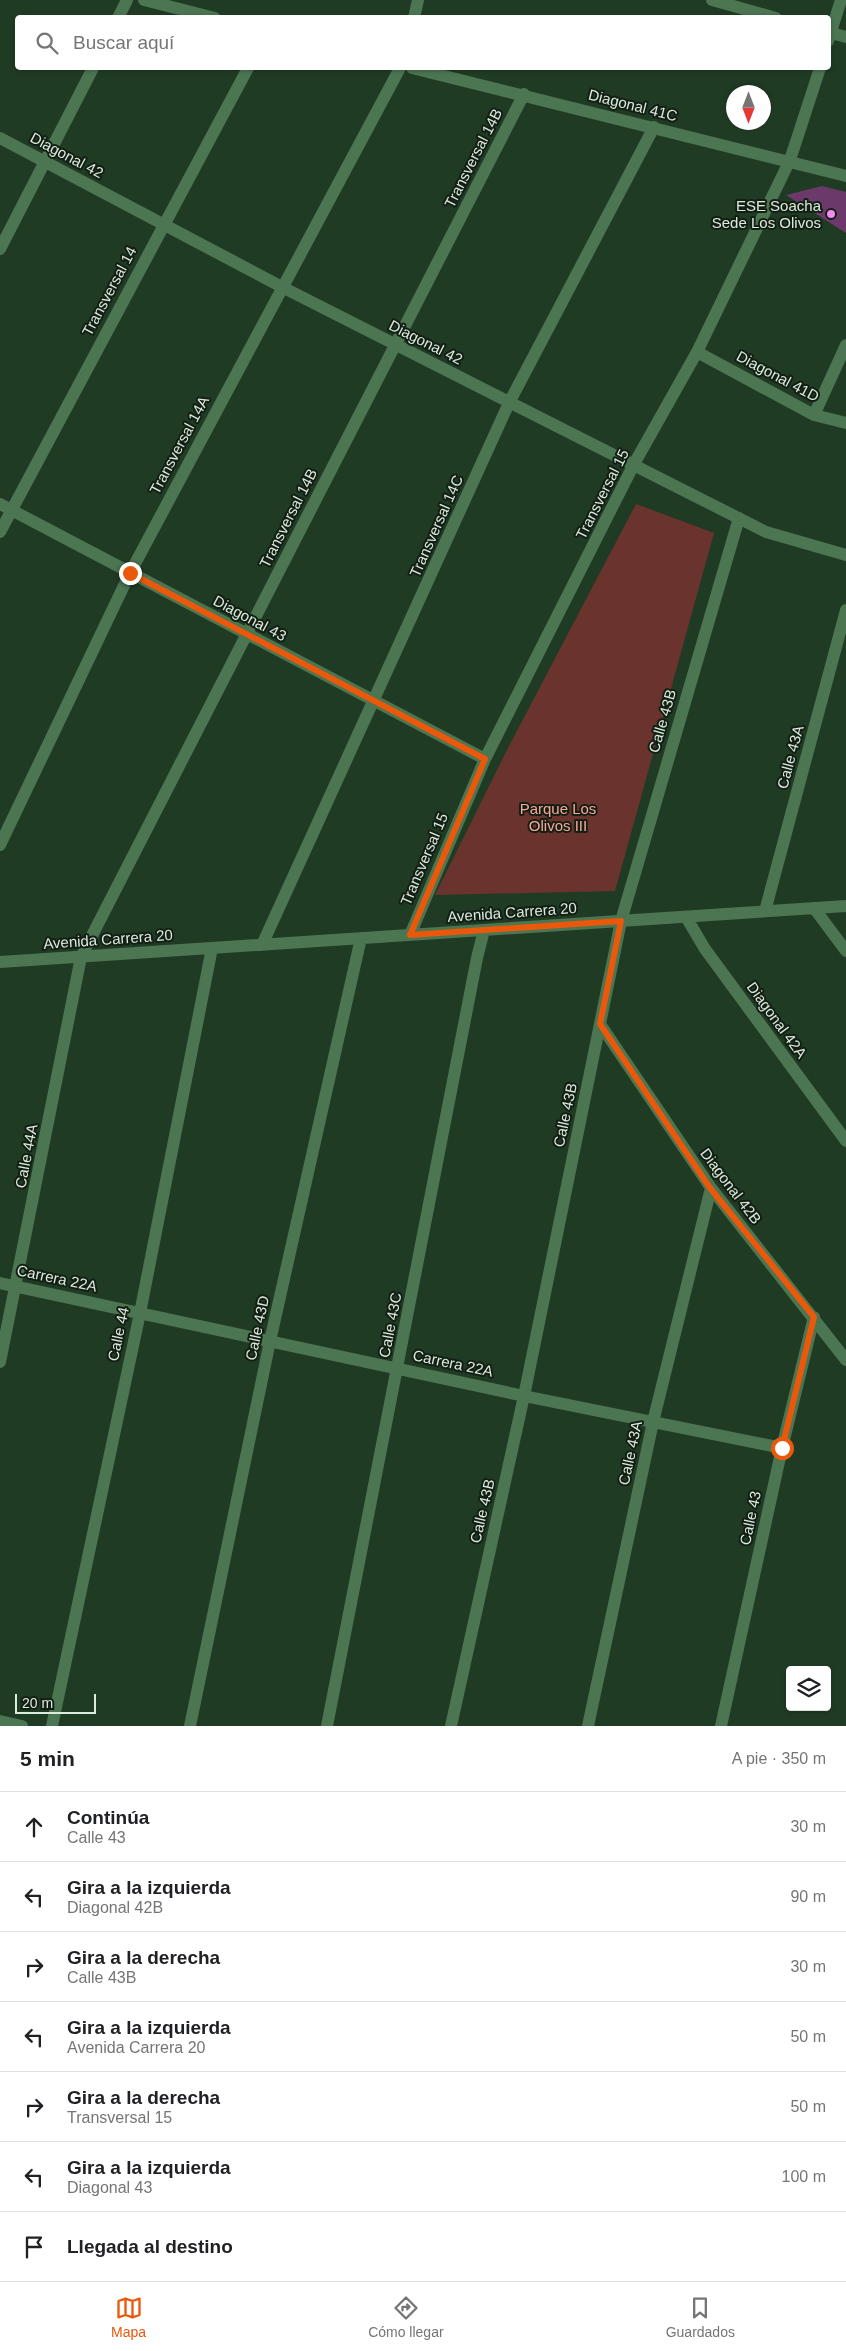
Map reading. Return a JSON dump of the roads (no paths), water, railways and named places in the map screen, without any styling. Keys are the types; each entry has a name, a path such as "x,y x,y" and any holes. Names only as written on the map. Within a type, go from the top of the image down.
{"street":[{"path":"120,15 127,0"},
{"path":"144,0 203,15"},
{"path":"415,15 418,0"},
{"path":"712,0 765,15"},
{"path":"831,29 841,0"},
{"path":"831,35 846,37"},
{"path":"0,249 92,70"},
{"name":"Transversal 14","path":"0,532 5,507 247,70"},
{"name":"Transversal 14A","path":"0,845 130,573 399,70"},
{"name":"Diagonal 41C","path":"421,70 790,160 846,176"},
{"name":"Transversal 15","path":"410,935 485,759 634,464 697,352 790,160 819,70"},
{"name":"Transversal 14B","path":"82,956 524,94"},
{"name":"Transversal 14C","path":"262,945 510,403 654,127"},
{"name":"Diagonal 42","path":"0,138 282,287 766,532 846,555"},
{"path":"814,415 846,345"},
{"name":"Diagonal 41D","path":"697,352 814,415 846,423"},
{"name":"Diagonal 43","path":"5,507 485,759"},
{"name":"Calle 43B","path":"451,1726 524,1396 621,921 739,518"},
{"name":"Calle 43A","path":"765,911 846,610"},
{"name":"Avenida Carrera 20","path":"0,962 846,906"},
{"path":"814,908 846,951"},
{"name":"Diagonal 42A","path":"686,917 705,949 846,1141"},
{"name":"Calle 43C","path":"327,1726 484,930"},
{"name":"Calle 43D","path":"190,1726 270,1341 361,938"},
{"name":"Calle 44","path":"52,1726 140,1313 212,948"},
{"name":"Calle 44A","path":"0,1362 82,956"},
{"name":"Diagonal 42B","path":"600,1024 710,1188 814,1317 846,1360"},
{"name":"Calle 43A","path":"588,1726 653,1422 710,1188"},
{"name":"Carrera 22A","path":"0,1283 524,1396 782,1448"},
{"name":"Calle 43","path":"721,1726 782,1448 814,1317"},
{"path":"0,1721 22,1726"}],"place":[{"name":"ESE Soacha Sede Los Olivos","path":"831,214"}],"park label":[{"name":"Parque Los Olivos III","path":"558,816"}]}
